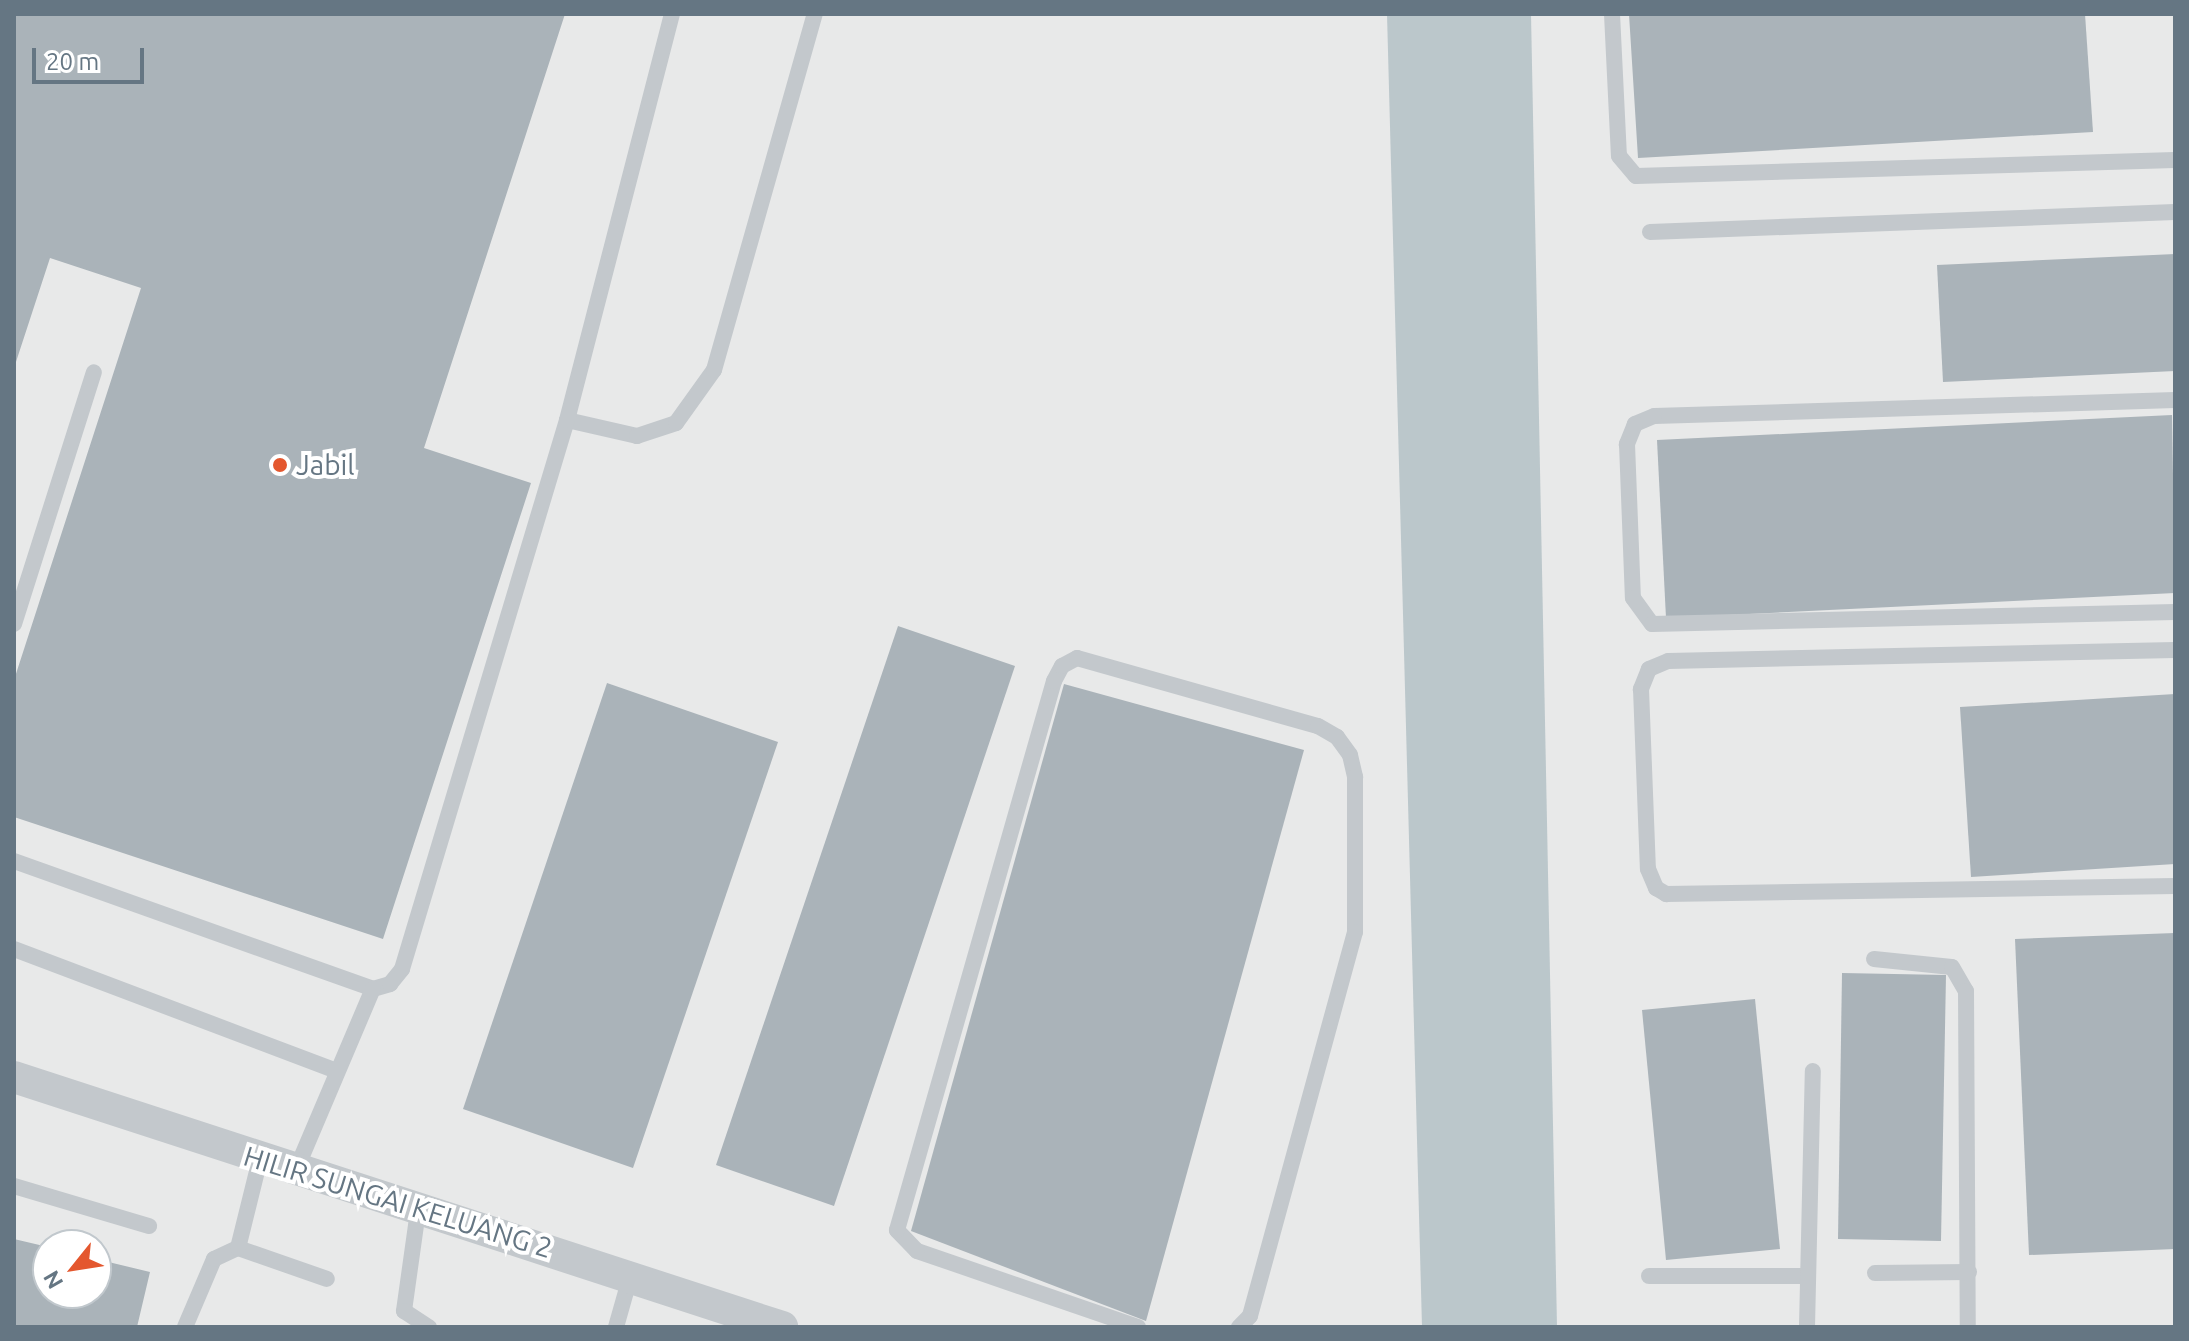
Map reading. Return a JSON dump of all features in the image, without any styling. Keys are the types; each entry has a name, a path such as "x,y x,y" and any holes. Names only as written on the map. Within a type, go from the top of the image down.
{"street":[{"name":"HILIR SUNGAI KELUANG 2","path":"14,1077 418,1211 631,1274 782,1327"}],"lane":[{"path":"14,861 373,989 390,984 402,969 567,420 672,14"},
{"path":"567,420 637,436 676,423 714,370 815,14"},
{"path":"1612,14 1619,156 1636,176 2175,160"},
{"path":"1650,232 2175,212"},
{"path":"14,624 94,372"},
{"path":"2175,400 1654,416 1635,424 1627,444 1633,598 1652,624 2175,612"},
{"path":"2175,650 1668,661 1649,669 1641,689 1648,869 1656,888 1666,894 2175,886"},
{"path":"1138,1327 917,1251 897,1230 1054,681 1062,666 1077,658 1318,726 1337,737 1350,755 1355,777 1355,932 1250,1316 1239,1327"},
{"path":"14,949 337,1071"},
{"path":"1874,959 1952,967 1966,991 1968,1327"},
{"path":"296,1170 373,989"},
{"path":"1807,1327 1813,1071"},
{"path":"238,1248 260,1159"},
{"path":"14,1186 149,1226"},
{"path":"418,1211 404,1311 429,1327"},
{"path":"185,1327 214,1259 238,1248 327,1279"},
{"path":"1875,1273 1969,1272"},
{"path":"616,1327 631,1274"},
{"path":"1649,1276 1808,1276"}],"shaded area":[{"path":"14,14 2175,14 2175,1327 14,1327"},
{"path":"1387,14 1531,14 1557,1327 1422,1327"}],"building":[{"name":"Jabil","path":"14,14 565,14 424,448 531,483 383,939 14,817 14,680 141,288 50,258 14,368"},
{"path":"1629,14 2085,14 2093,132 1638,158"},
{"path":"2175,254 2175,371 1943,382 1937,265"},
{"path":"2172,415 2175,593 1666,618 1657,440"},
{"path":"898,626 1015,666 834,1206 716,1165"},
{"path":"607,683 778,742 633,1168 463,1109"},
{"path":"1064,684 1304,750 1146,1321 911,1231"},
{"path":"2175,694 2175,864 1971,877 1960,707"},
{"path":"2175,933 2175,1249 2029,1255 2015,939"},
{"path":"1842,973 1946,975 1941,1241 1838,1239"},
{"path":"1755,999 1780,1249 1666,1260 1642,1010"},
{"path":"14,1239 32,1243 32,1309 112,1309 112,1263 150,1272 137,1327 14,1327"}],"place":[{"name":"Jabil","path":"280,465"}]}
